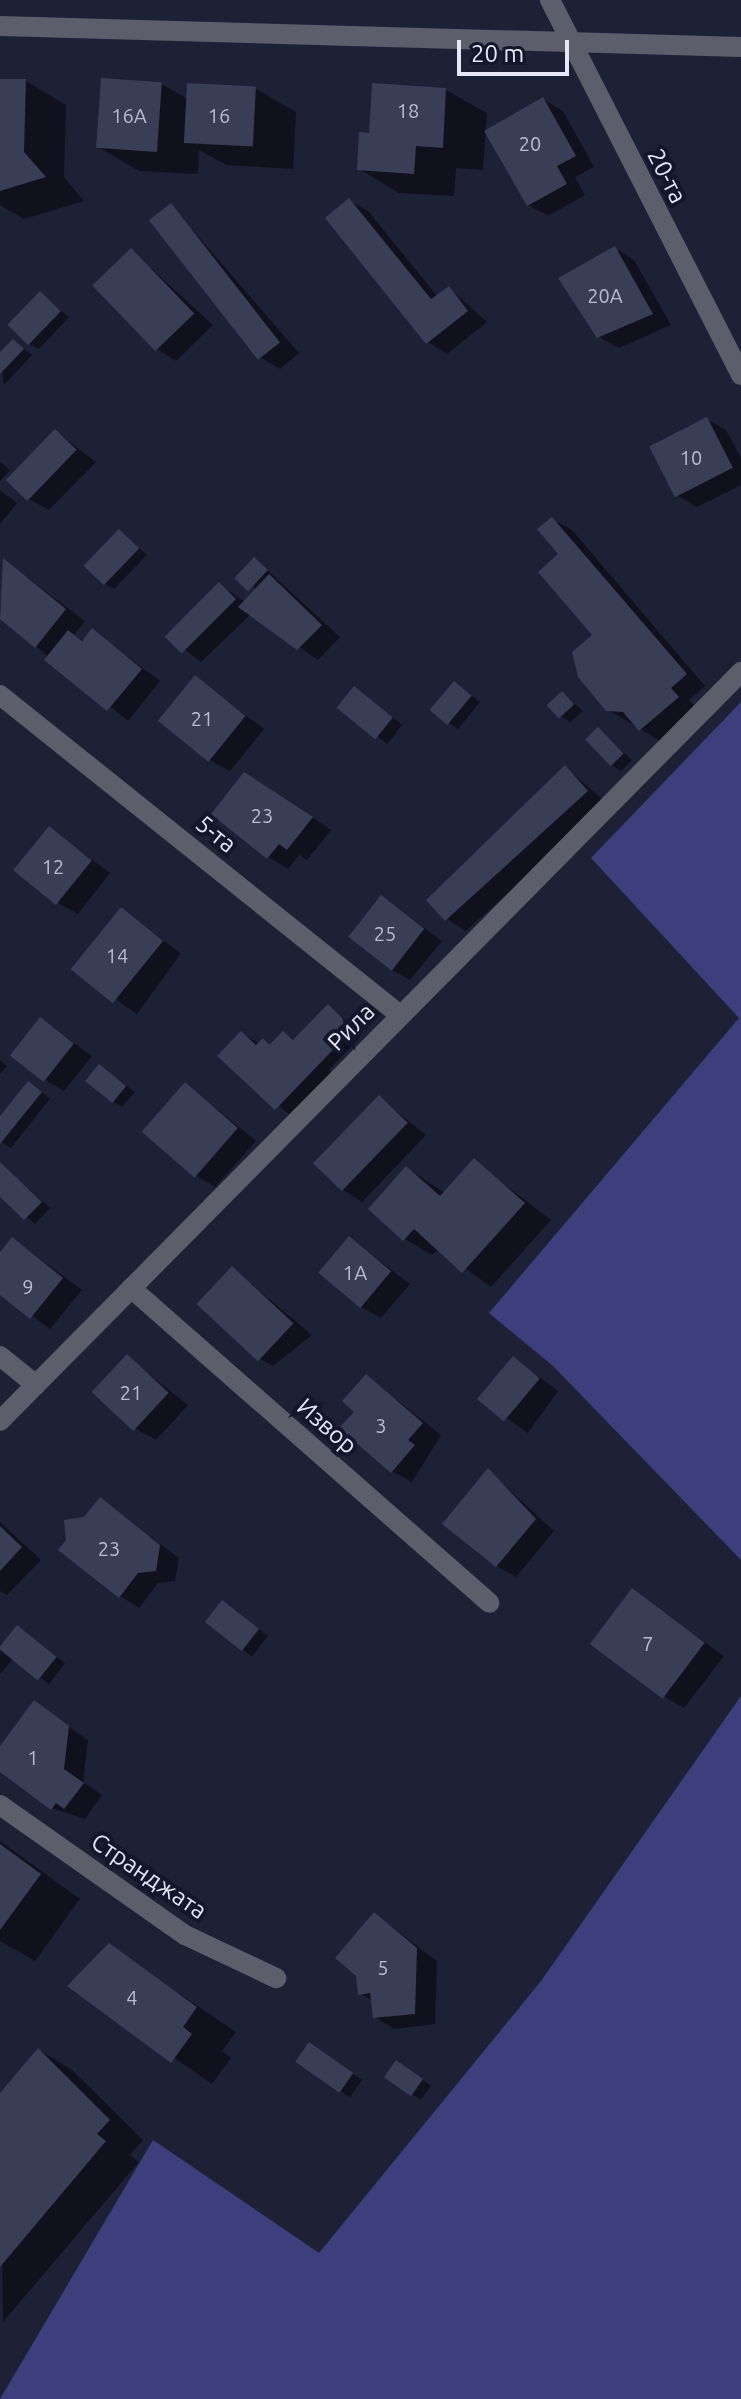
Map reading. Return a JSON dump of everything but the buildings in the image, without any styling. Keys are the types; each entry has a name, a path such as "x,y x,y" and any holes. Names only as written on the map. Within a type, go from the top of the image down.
{"street":[{"name":"20-та","path":"550,0 741,375"},
{"path":"0,26 574,45 741,47"},
{"name":"Рила","path":"0,1421 741,672"},
{"name":"5-та","path":"0,695 400,1015"},
{"name":"Извор","path":"131,1288 489,1603"},
{"path":"0,1356 36,1385"},
{"name":"Странджата","path":"0,1805 185,1935 276,1978"}],"shaded area":[{"path":"741,702 741,1560 553,1366 489,1313 739,1018 591,858"},
{"path":"741,1696 741,2399 0,2399 153,2140 319,2253 541,1981"}]}
